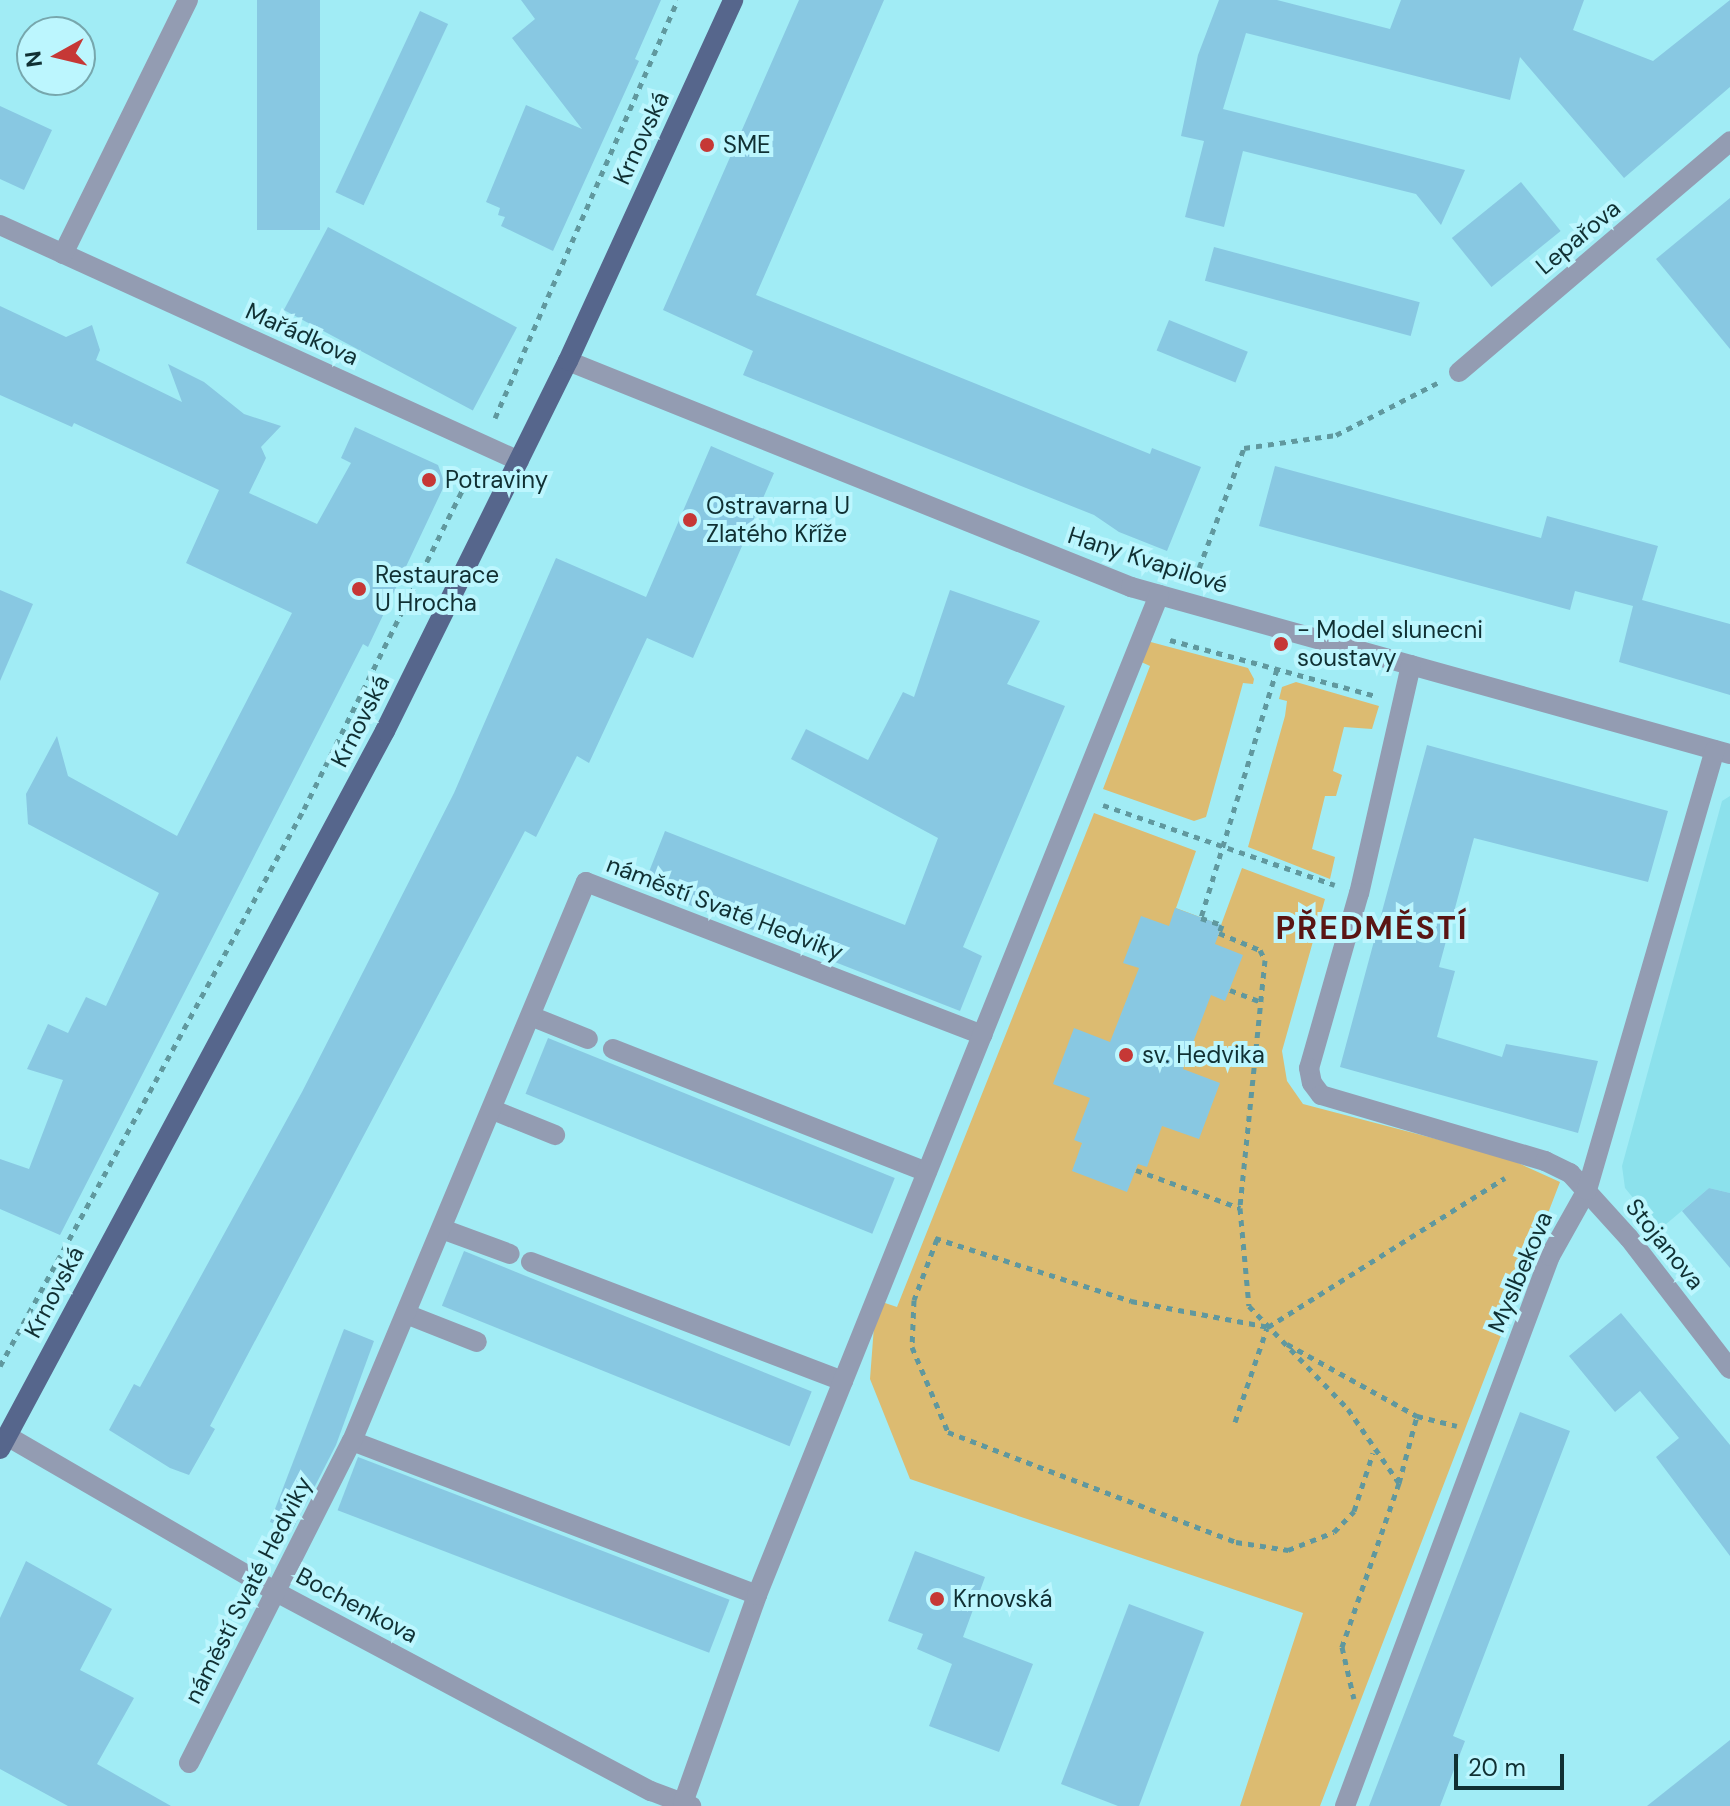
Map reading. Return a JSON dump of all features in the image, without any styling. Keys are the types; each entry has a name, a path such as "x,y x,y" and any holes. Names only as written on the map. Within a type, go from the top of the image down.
{"main road":[{"name":"Krnovská","path":"3,1442 385,731 568,361 733,0"}],"street":[{"path":"63,254 188,0"},
{"name":"Lepařova","path":"1459,372 1730,141"},
{"name":"Mařádkova","path":"0,225 519,461"},
{"name":"Hany Kvapilové","path":"568,361 1159,595 1722,752"},
{"path":"687,1805 757,1595 1159,595"},
{"path":"1411,665 1359,893 1309,1068 1312,1083 1321,1095 1537,1158 1570,1173 1587,1190"},
{"name":"Myslbekova","path":"1345,1806 1550,1256 1587,1190 1722,752"},
{"name":"náměstí Svaté Hedviky","path":"189,1763 278,1593 352,1441 533,1017 586,882 982,1035"},
{"path":"533,1017 588,1039"},
{"path":"613,1049 927,1172"},
{"path":"493,1110 555,1135"},
{"name":"Stojanova","path":"1587,1190 1730,1369"},
{"path":"442,1229 510,1254"},
{"path":"531,1262 843,1381"},
{"path":"406,1314 477,1342"},
{"path":"352,1441 757,1595"},
{"name":"Bochenkova","path":"3,1442 278,1593 687,1805"}],"path":[{"path":"495,418 678,0"},
{"path":"1187,602 1244,448 1336,435 1459,372"},
{"path":"0,1366 304,809 463,488"},
{"path":"1142,632 1401,703"},
{"path":"1277,669 1201,918 1222,925 1219,933 1260,950 1267,973 1240,1208 1249,1306 1348,1409 1373,1452 1399,1483"},
{"path":"1079,796 1221,848 1359,893"},
{"path":"1230,990 1262,1002"},
{"path":"1235,1422 1268,1327 1537,1158"},
{"path":"1136,1170 1240,1208"},
{"path":"904,1229 1131,1301 1268,1327"},
{"path":"937,1239 914,1300 912,1347 948,1432 1236,1542 1288,1550 1334,1532 1354,1511 1373,1452"},
{"path":"1279,1340 1417,1416 1431,1419"},
{"path":"1380,1713 1354,1699 1342,1647 1399,1483 1417,1416"}],"shaded area":[{"path":"1147,641 1248,668 1254,679 1253,684 1243,683 1206,817 1194,821 1103,789 1150,666 1139,661"},
{"path":"1296,682 1379,706 1372,729 1344,727 1333,771 1342,775 1336,796 1325,796 1312,849 1335,857 1330,879 1248,847 1285,716 1287,701 1279,699 1282,687"},
{"path":"1730,796 1730,1193 1709,1188 1659,1230 1625,1188 1622,1166 1722,801"},
{"path":"1094,813 1196,851 1176,908 1221,925 1242,868 1325,899 1282,1051 1287,1081 1303,1104 1505,1157 1560,1182 1320,1806 1240,1806 1303,1613 910,1479 870,1379 876,1300 897,1307"}],"building":[{"path":"257,0 320,0 320,230 257,230"},
{"path":"521,0 661,0 635,59 639,61 553,251 501,226 505,217 498,215 500,208 486,202 526,105 582,129 512,38 535,19"},
{"path":"799,0 884,0 756,295 1150,454 1152,448 1201,467 1167,551 1119,532 1094,515 743,375 753,351 663,310"},
{"path":"1219,0 1277,0 1390,29 1401,0 1584,0 1573,30 1653,61 1730,0 1730,87 1624,178 1520,57 1510,100 1246,33 1223,109 1465,170 1441,225 1416,194 1243,151 1224,227 1185,217 1204,141 1181,136 1198,55"},
{"path":"420,11 448,24 364,205 335,192"},
{"path":"0,106 52,130 24,190 0,179"},
{"path":"1521,182 1561,231 1491,287 1452,238"},
{"path":"1730,198 1730,349 1656,259"},
{"path":"328,227 517,327 473,410 284,310"},
{"path":"1214,247 1420,302 1411,336 1205,281"},
{"path":"0,306 66,337 92,325 100,350 96,360 182,402 168,364 204,382 244,414 281,426 261,447 266,458 249,493 317,524 351,463 341,458 355,427 438,465 445,484 368,647 363,644 60,1235 0,1209 0,1159 29,1169 63,1080 27,1069 48,1024 68,1033 86,997 106,1006 159,893 28,824 26,794 57,736 68,776 177,836 292,613 186,563 219,490 74,423 72,427 0,395"},
{"path":"1169,320 1248,352 1235,382 1157,351"},
{"path":"711,446 774,473 693,658 647,638 589,763 577,756 536,837 525,831 210,1426 215,1429 189,1475 170,1468 109,1430 134,1384 140,1387 302,1092 454,793 556,558 646,597"},
{"path":"1275,466 1541,538 1547,516 1658,546 1642,600 1730,624 1730,695 1619,662 1633,606 1575,591 1570,610 1259,526"},
{"path":"0,590 33,604 0,681"},
{"path":"950,590 1040,621 1007,684 1065,706 963,947 982,956 960,1011 643,887 665,831 905,925 938,838 791,759 806,729 868,760 903,692 914,697"},
{"path":"1427,745 1668,811 1648,882 1474,838 1439,967 1455,971 1437,1037 1502,1057 1506,1044 1598,1061 1578,1133 1340,1067"},
{"name":"sv. Hedvika","path":"1175,908 1222,925 1215,944 1243,955 1225,1001 1211,995 1183,1069 1220,1083 1199,1139 1162,1126 1147,1167 1138,1164 1127,1192 1072,1171 1082,1143 1074,1140 1090,1098 1053,1084 1074,1028 1110,1042 1139,968 1123,963 1141,916 1169,926"},
{"path":"548,1038 895,1178 872,1234 526,1094"},
{"path":"1709,1188 1730,1193 1730,1268 1682,1211"},
{"path":"464,1251 812,1391 790,1446 442,1306"},
{"path":"1621,1313 1730,1445 1730,1556 1656,1457 1679,1438 1640,1391 1615,1412 1569,1356"},
{"path":"344,1329 374,1341 336,1445 292,1531 270,1522"},
{"path":"1520,1412 1570,1431 1453,1736 1465,1741 1440,1806 1369,1806"},
{"path":"358,1457 730,1600 709,1653 338,1510"},
{"path":"915,1551 985,1577 963,1637 1033,1664 999,1752 929,1726 952,1664 917,1649 923,1634 888,1621"},
{"path":"26,1561 112,1609 80,1670 134,1698 97,1764 171,1806 68,1806 0,1769 0,1618"},
{"path":"1129,1604 1204,1632 1139,1806 1118,1806 1061,1784"},
{"path":"1730,1740 1730,1806 1647,1806"}],"place":[{"name":"SME","path":"707,145"},
{"name":"Potraviny","path":"429,480"},
{"name":"Ostravarna U Zlatého Kříže","path":"690,520"},
{"name":"Restaurace U Hrocha","path":"359,589"},
{"name":"- Model slunecni soustavy","path":"1281,644"},
{"name":"sv. Hedvika","path":"1126,1055"},
{"name":"Krnovská","path":"937,1599"}],"district":[{"name":"PŘEDMĚSTÍ","path":"1372,928"}]}
